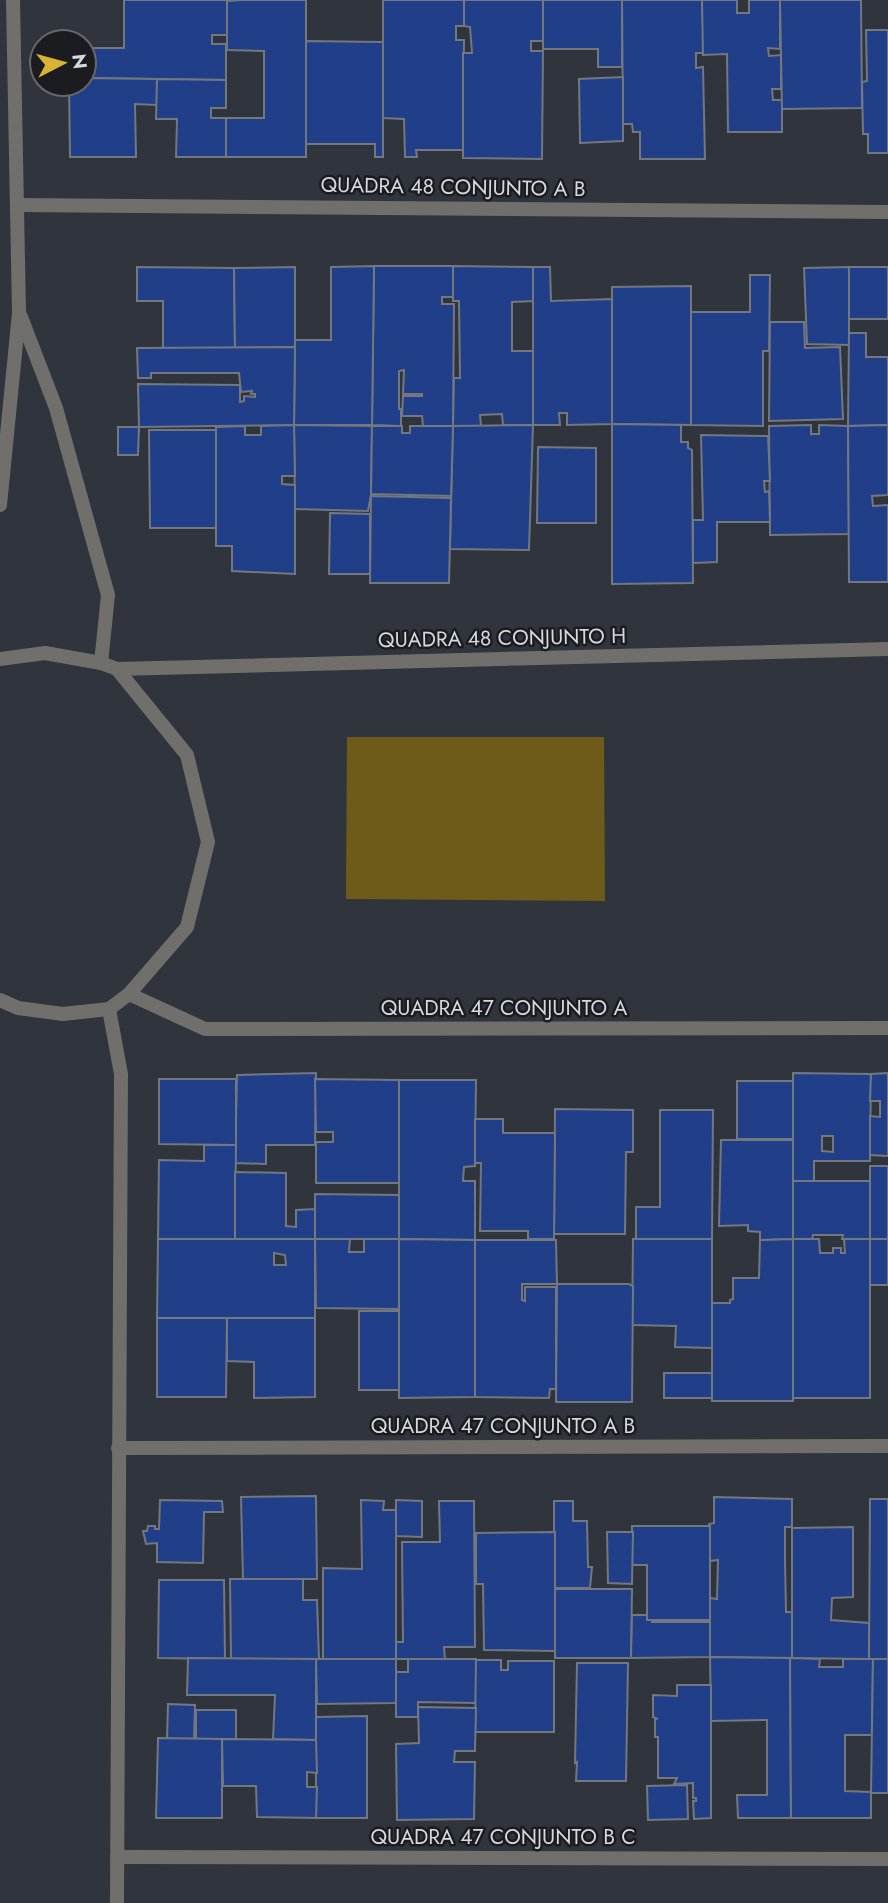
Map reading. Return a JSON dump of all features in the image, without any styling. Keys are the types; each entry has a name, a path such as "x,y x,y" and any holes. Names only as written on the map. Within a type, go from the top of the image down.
{"street":[{"path":"0,505 19,313 13,0"},
{"name":"QUADRA 48 CONJUNTO A B","path":"18,205 888,212"},
{"path":"19,313 56,408 108,595 101,663"},
{"name":"QUADRA 48 CONJUNTO H","path":"117,669 888,649"},
{"path":"0,659 45,653 101,663 117,669 187,755 208,842 187,927 129,994 109,1009 63,1014 19,1008 0,1000"},
{"name":"QUADRA 47 CONJUNTO A","path":"129,994 205,1030 888,1028"},
{"path":"109,1009 121,1074 117,1903"},
{"name":"QUADRA 47 CONJUNTO A B","path":"118,1448 888,1446"},
{"name":"QUADRA 47 CONJUNTO B C","path":"117,1857 888,1859"}],"shaded area":[{"path":"347,737 604,737 605,901 346,899"}],"building":[{"path":"124,0 227,0 227,35 212,35 212,44 226,44 226,80 98,78 98,48 124,48"},
{"path":"306,0 306,157 226,157 226,118 264,118 264,51 227,50 227,1"},
{"path":"383,0 464,0 464,26 456,26 456,40 464,40 463,150 416,150 417,157 405,157 404,119 383,118"},
{"path":"464,0 543,0 543,41 531,41 531,51 543,51 542,159 463,158 463,53 472,53 470,27 464,26"},
{"path":"543,0 622,0 622,67 598,67 598,49 543,49"},
{"path":"622,0 702,0 704,53 696,53 696,68 703,67 705,159 640,159 640,132 633,132 632,124 623,124"},
{"path":"702,0 737,0 737,13 749,13 749,0 780,0 780,49 768,48 769,56 781,55 781,89 772,89 773,100 782,100 782,132 728,132 727,54 703,55"},
{"path":"780,0 861,0 862,108 782,109"},
{"path":"866,30 888,30 888,153 868,153 868,134 863,134 862,82 867,81"},
{"path":"306,41 383,42 383,157 375,157 375,144 306,144"},
{"path":"623,77 623,141 580,143 579,79"},
{"path":"98,78 157,79 157,105 135,104 136,157 70,157 69,98 98,98"},
{"path":"157,79 226,80 226,108 211,108 211,118 226,118 226,157 176,157 177,119 156,119"},
{"path":"374,266 453,266 454,297 442,297 442,304 454,304 453,426 423,426 422,416 402,416 403,396 422,396 403,394 404,370 399,371 401,426 372,425"},
{"path":"374,266 372,425 294,425 295,340 331,340 331,267"},
{"path":"453,266 533,267 533,301 512,302 512,351 533,351 533,425 503,425 502,414 480,415 481,426 453,426 454,378 460,378 459,301 453,301"},
{"path":"137,267 234,268 235,348 163,348 163,301 137,301"},
{"path":"295,267 295,347 235,348 234,268"},
{"path":"533,267 550,267 551,301 612,299 612,424 567,425 567,413 559,413 560,425 533,425"},
{"path":"849,267 849,345 807,344 804,268"},
{"path":"849,267 888,267 888,319 849,319"},
{"path":"750,275 770,275 769,351 763,351 763,426 691,425 690,312 750,312"},
{"path":"691,286 691,425 612,424 612,287"},
{"path":"770,322 804,322 805,348 840,347 843,419 769,421"},
{"path":"849,333 866,333 866,357 888,357 888,425 848,426"},
{"path":"295,347 294,425 139,427 138,384 240,385 240,402 244,401 244,396 255,397 255,394 251,394 252,391 241,392 239,373 151,373 151,378 138,378 137,348"},
{"path":"612,424 681,425 681,442 688,442 688,448 692,450 693,583 612,584"},
{"path":"294,425 372,426 371,495 368,511 295,509"},
{"path":"294,425 295,476 282,476 282,484 295,485 295,574 232,571 232,546 216,546 216,427 245,426 245,435 261,435 261,426"},
{"path":"533,425 529,550 450,549 453,426"},
{"path":"811,425 811,434 819,434 819,425 848,426 849,534 770,535 769,426"},
{"path":"888,425 888,495 872,496 873,506 888,505 888,582 849,582 848,426"},
{"path":"372,426 402,426 402,433 410,433 410,426 453,426 451,496 371,494"},
{"path":"118,427 139,427 138,455 118,455"},
{"path":"149,430 216,430 216,528 150,528"},
{"path":"701,435 768,436 770,481 764,481 765,492 769,491 770,522 717,522 717,562 693,563 693,520 703,520"},
{"path":"538,447 596,448 596,523 537,523"},
{"path":"371,496 451,498 449,583 370,583"},
{"path":"330,513 370,514 370,574 329,574"},
{"path":"316,1073 315,1145 266,1145 266,1164 235,1163 237,1075"},
{"path":"793,1073 871,1074 870,1161 814,1161 814,1181 793,1181","holes":["822,1136 833,1136 833,1152 822,1151"]},
{"path":"888,1073 888,1156 870,1155 870,1116 880,1117 880,1101 870,1101 871,1074"},
{"path":"159,1079 236,1079 236,1145 159,1144"},
{"path":"315,1079 399,1080 399,1183 316,1183 316,1142 333,1142 333,1132 316,1132"},
{"path":"399,1080 476,1080 475,1166 464,1167 463,1181 475,1181 475,1240 399,1239"},
{"path":"737,1081 793,1081 793,1139 737,1139"},
{"path":"555,1109 633,1110 633,1152 626,1152 625,1234 554,1234"},
{"path":"660,1110 713,1110 712,1239 636,1239 636,1207 660,1207"},
{"path":"475,1119 503,1119 503,1133 555,1133 554,1239 528,1239 528,1231 480,1231 481,1163 475,1163"},
{"path":"721,1140 793,1140 793,1239 760,1240 760,1232 748,1231 748,1225 719,1226"},
{"path":"204,1145 236,1145 235,1239 158,1239 159,1160 204,1161"},
{"path":"870,1166 888,1166 888,1239 870,1239"},
{"path":"235,1172 286,1173 286,1226 296,1227 296,1210 316,1209 315,1239 235,1239"},
{"path":"793,1181 870,1181 870,1239 842,1239 843,1235 813,1235 812,1239 793,1239"},
{"path":"315,1194 399,1195 399,1239 315,1239"},
{"path":"158,1239 315,1239 315,1318 157,1318","holes":["274,1253 285,1255 286,1265 274,1265"]},
{"path":"315,1239 350,1239 349,1252 364,1252 364,1239 399,1239 399,1309 316,1308"},
{"path":"399,1239 475,1240 475,1397 399,1398"},
{"path":"633,1239 712,1239 712,1348 675,1347 676,1326 632,1325"},
{"path":"793,1239 819,1239 820,1253 833,1253 833,1248 841,1248 841,1253 845,1253 844,1239 870,1239 870,1398 792,1398"},
{"path":"793,1239 793,1401 712,1401 712,1303 730,1303 733,1299 733,1278 759,1278 760,1240"},
{"path":"870,1239 888,1239 888,1285 870,1285"},
{"path":"475,1240 556,1240 557,1284 522,1284 522,1300 525,1301 525,1287 556,1287 556,1389 550,1389 549,1398 475,1397"},
{"path":"557,1284 633,1286 632,1402 556,1402"},
{"path":"359,1311 399,1311 399,1390 359,1390"},
{"path":"157,1318 227,1318 226,1397 157,1397"},
{"path":"227,1318 315,1318 315,1397 254,1398 254,1362 227,1361"},
{"path":"664,1373 712,1373 712,1398 664,1398"},
{"path":"316,1496 317,1579 243,1579 241,1497"},
{"path":"714,1497 792,1499 792,1527 785,1527 785,1560 786,1612 792,1612 792,1658 710,1657 710,1598 717,1599 718,1560 710,1561 709,1524 714,1523"},
{"path":"870,1499 888,1499 888,1659 869,1659"},
{"path":"160,1500 222,1501 223,1512 204,1512 203,1563 157,1562 157,1543 146,1544 143,1531 147,1531 148,1526 159,1529"},
{"path":"361,1500 384,1501 383,1510 396,1510 396,1659 323,1659 323,1568 362,1569"},
{"path":"396,1500 422,1501 422,1537 396,1536"},
{"path":"439,1501 474,1501 475,1647 444,1647 445,1659 396,1659 396,1642 403,1642 402,1542 440,1542"},
{"path":"554,1501 573,1501 573,1521 587,1521 588,1567 592,1567 590,1588 554,1588"},
{"path":"632,1526 710,1526 710,1620 647,1620 647,1565 632,1565"},
{"path":"853,1527 853,1597 832,1598 831,1620 869,1623 869,1659 792,1658 792,1528"},
{"path":"555,1532 555,1651 484,1650 483,1584 476,1584 476,1533"},
{"path":"607,1532 633,1532 632,1584 608,1583"},
{"path":"230,1579 303,1579 303,1600 317,1600 319,1659 231,1659"},
{"path":"159,1580 224,1580 225,1659 158,1658"},
{"path":"555,1589 632,1589 631,1658 555,1658"},
{"path":"632,1615 647,1615 647,1620 652,1622 710,1622 710,1657 631,1658"},
{"path":"710,1657 790,1658 791,1818 738,1818 737,1795 767,1795 767,1720 711,1721"},
{"path":"188,1658 316,1659 316,1740 273,1739 275,1695 187,1695"},
{"path":"790,1658 820,1659 819,1667 843,1667 843,1659 873,1659 872,1735 845,1735 845,1791 871,1792 871,1818 791,1818"},
{"path":"316,1659 396,1659 396,1703 317,1704"},
{"path":"408,1659 476,1659 476,1703 418,1702 418,1717 396,1717 396,1672 408,1672"},
{"path":"873,1659 888,1659 888,1793 871,1793"},
{"path":"476,1660 501,1660 501,1670 508,1670 508,1661 554,1661 554,1732 475,1732"},
{"path":"577,1663 628,1663 626,1781 576,1781"},
{"path":"677,1685 711,1685 711,1818 694,1819 693,1801 696,1801 696,1798 693,1798 693,1783 674,1784 677,1778 658,1778 655,1718 658,1719 653,1717 653,1695 677,1696"},
{"path":"168,1704 195,1705 194,1739 167,1739"},
{"path":"418,1707 476,1708 475,1751 455,1751 454,1762 475,1762 474,1819 397,1820 396,1744 419,1743"},
{"path":"196,1710 236,1710 236,1739 196,1739"},
{"path":"367,1716 367,1818 316,1818 316,1717"},
{"path":"158,1738 222,1739 222,1818 156,1818"},
{"path":"222,1739 316,1740 317,1773 307,1772 307,1787 317,1787 316,1818 257,1817 256,1786 223,1786"},
{"path":"687,1785 688,1819 648,1820 647,1786"}]}
